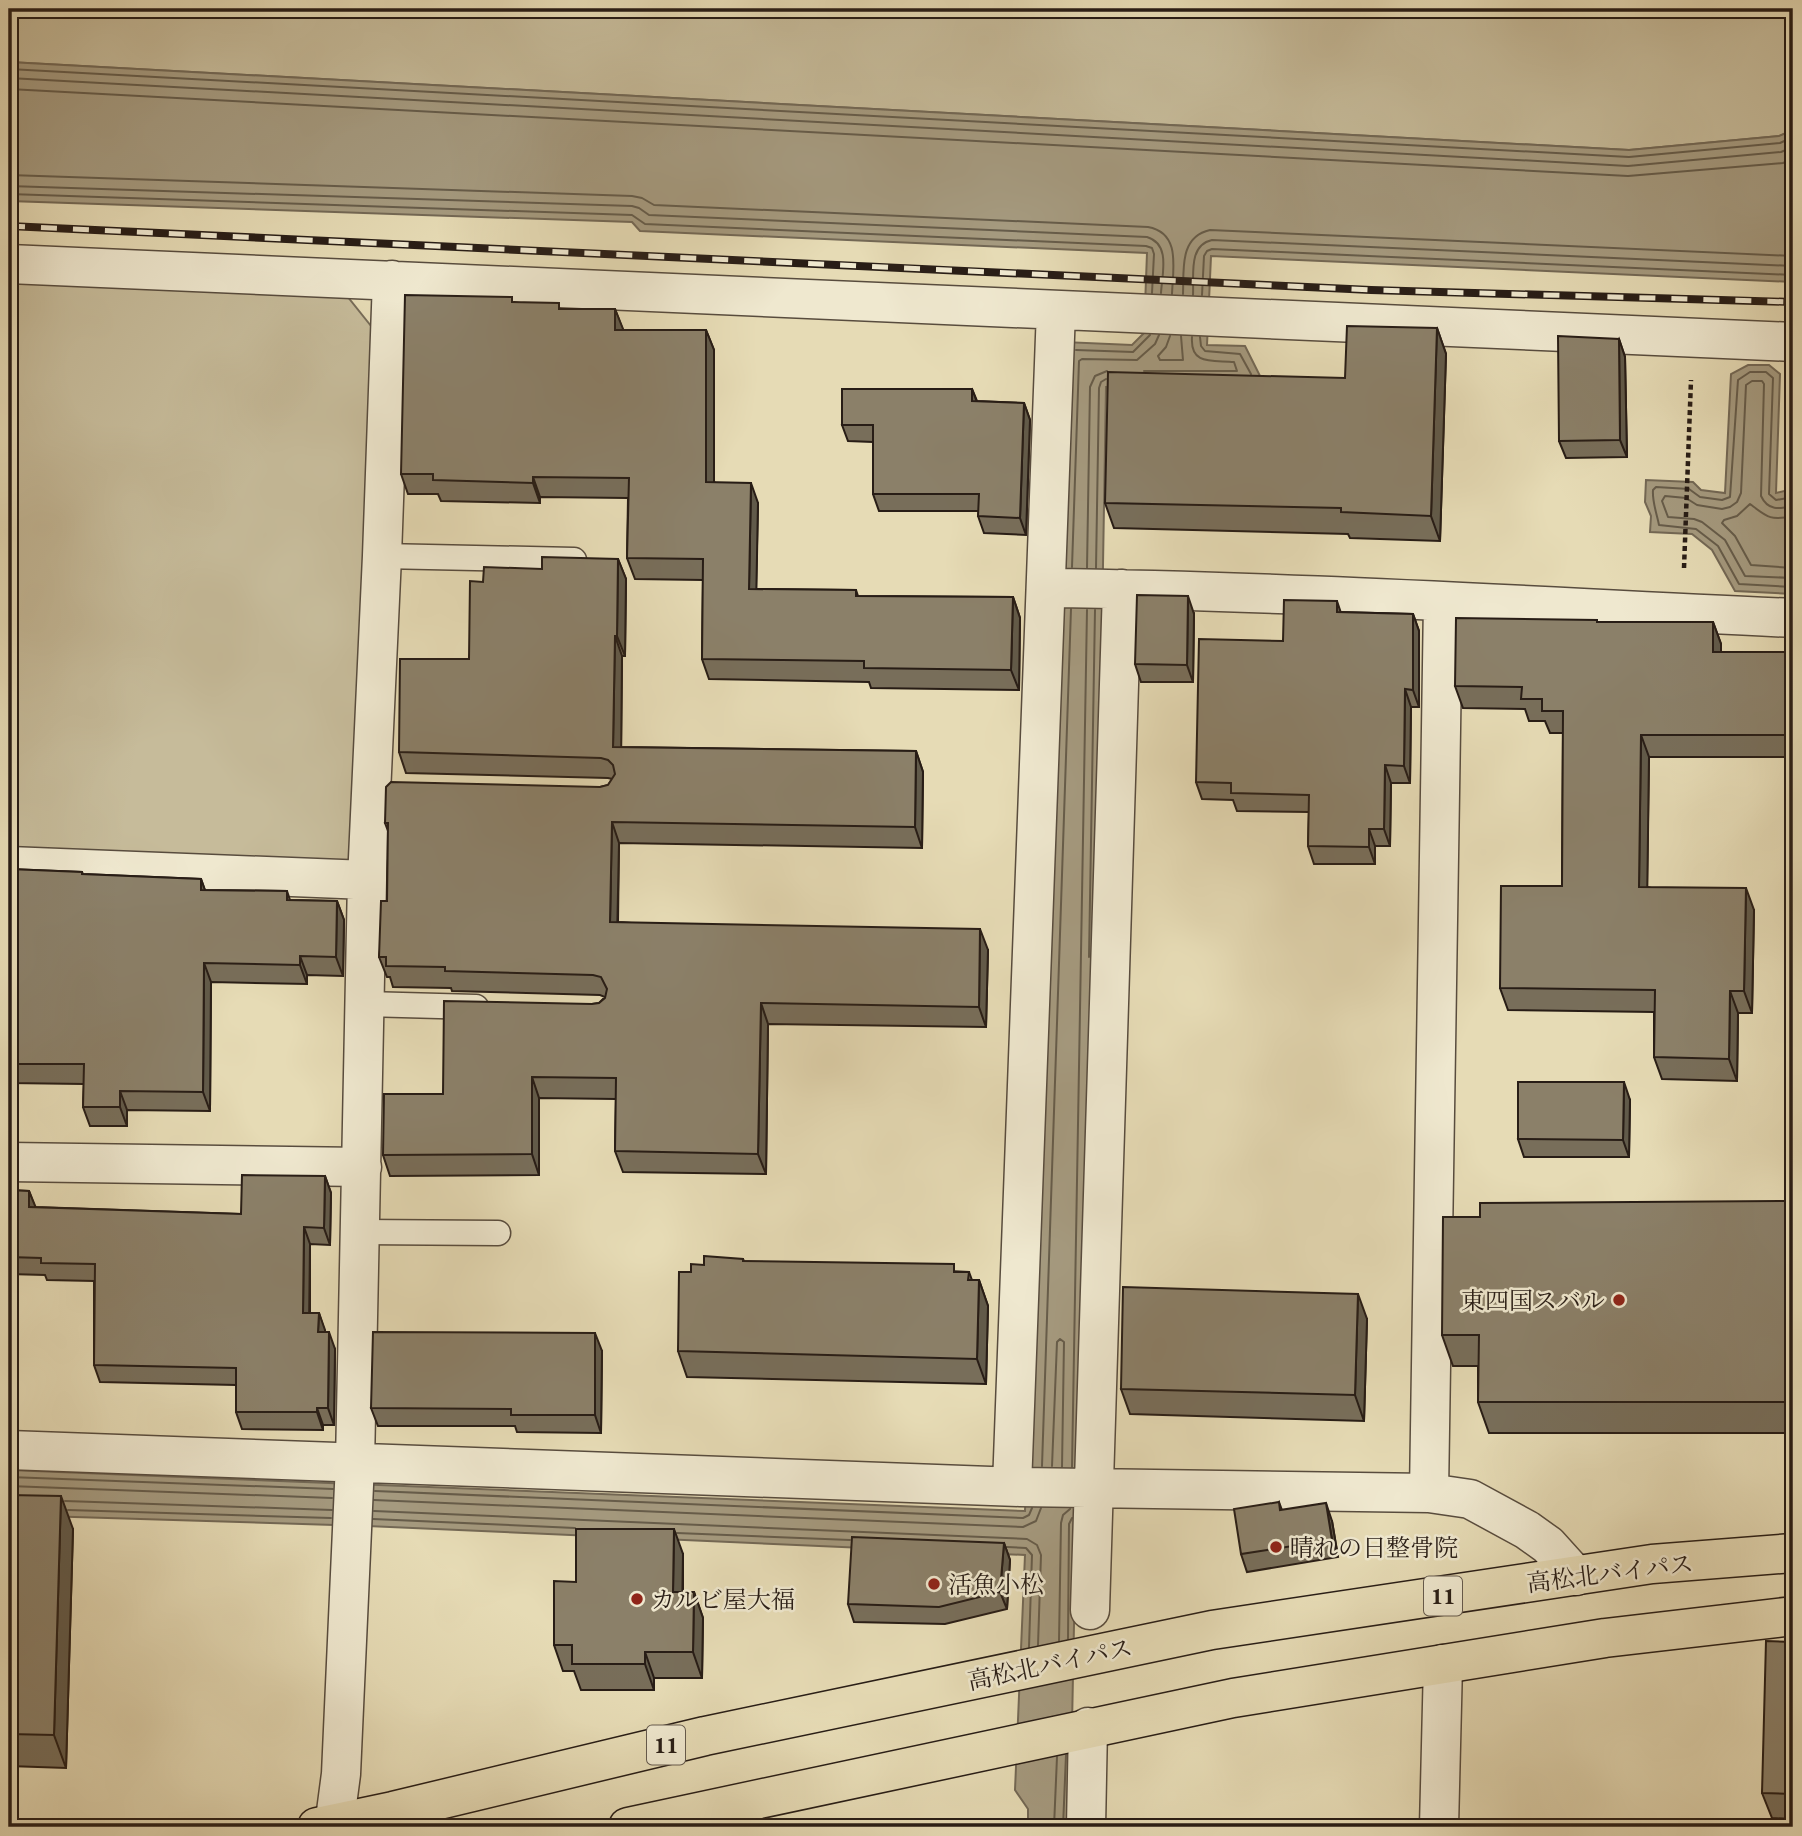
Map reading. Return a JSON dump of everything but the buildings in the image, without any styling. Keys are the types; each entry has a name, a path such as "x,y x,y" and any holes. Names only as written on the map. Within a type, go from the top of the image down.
{"highway":[{"name":"高松北バイパス","path":"328,1826 705,1736 1212,1630 1652,1564 1793,1553"},
{"path":"628,1827 1233,1698 1605,1638 1793,1616"}],"street":[{"path":"9,264 1793,342"},
{"path":"328,1826 341,1774 355,1463 367,880 385,787 383,555 392,280"},
{"path":"1016,1487 1056,310"},
{"path":"1046,588 1793,618"},
{"path":"1090,1610 1122,589"},
{"path":"1429,1493 1443,602"},
{"path":"9,866 367,880"},
{"path":"9,1162 362,1167"},
{"path":"9,1450 1016,1487 1429,1493 1470,1499 1527,1530 1548,1545 1576,1576"},
{"path":"1439,1827 1443,1664"},
{"path":"1081,1729 1086,1827"}],"lane":[{"path":"383,555 590,561"},
{"path":"365,1004 503,1007"},
{"path":"361,1232 498,1233"}],"path":[{"path":"1682,613 1692,338"}],"shaded area":[{"path":"9,9 1793,9 1793,130 1780,136 1629,150 9,62"},
{"path":"9,282 347,296 375,331 357,864 9,851"}],"water":[{"path":"9,62 1629,150 1779,136 1793,130 1793,282 1211,256 1207,345 1245,346 1260,376 1291,389 1106,387 1087,1514 1076,1524 1070,1827 1028,1827 1028,1809 1015,1790 1025,1555 367,1526 9,1515 9,1470 1025,1511 1064,342 1132,345 1144,333 1147,253 640,231 632,222 9,201"},
{"path":"1748,365 1769,365 1780,374 1776,493 1793,489 1793,594 1735,591 1712,550 1692,534 1650,532 1651,516 1645,502 1646,480 1693,482 1701,490 1725,493 1731,374"}],"railway":[{"path":"9,226 1371,290 1793,302"}],"place":[{"name":"東四国スバル","path":"1619,1300"},
{"name":"晴れの日整骨院","path":"1276,1547"},
{"name":"活魚小松","path":"934,1584"},
{"name":"カルビ屋大福","path":"637,1599"}]}
